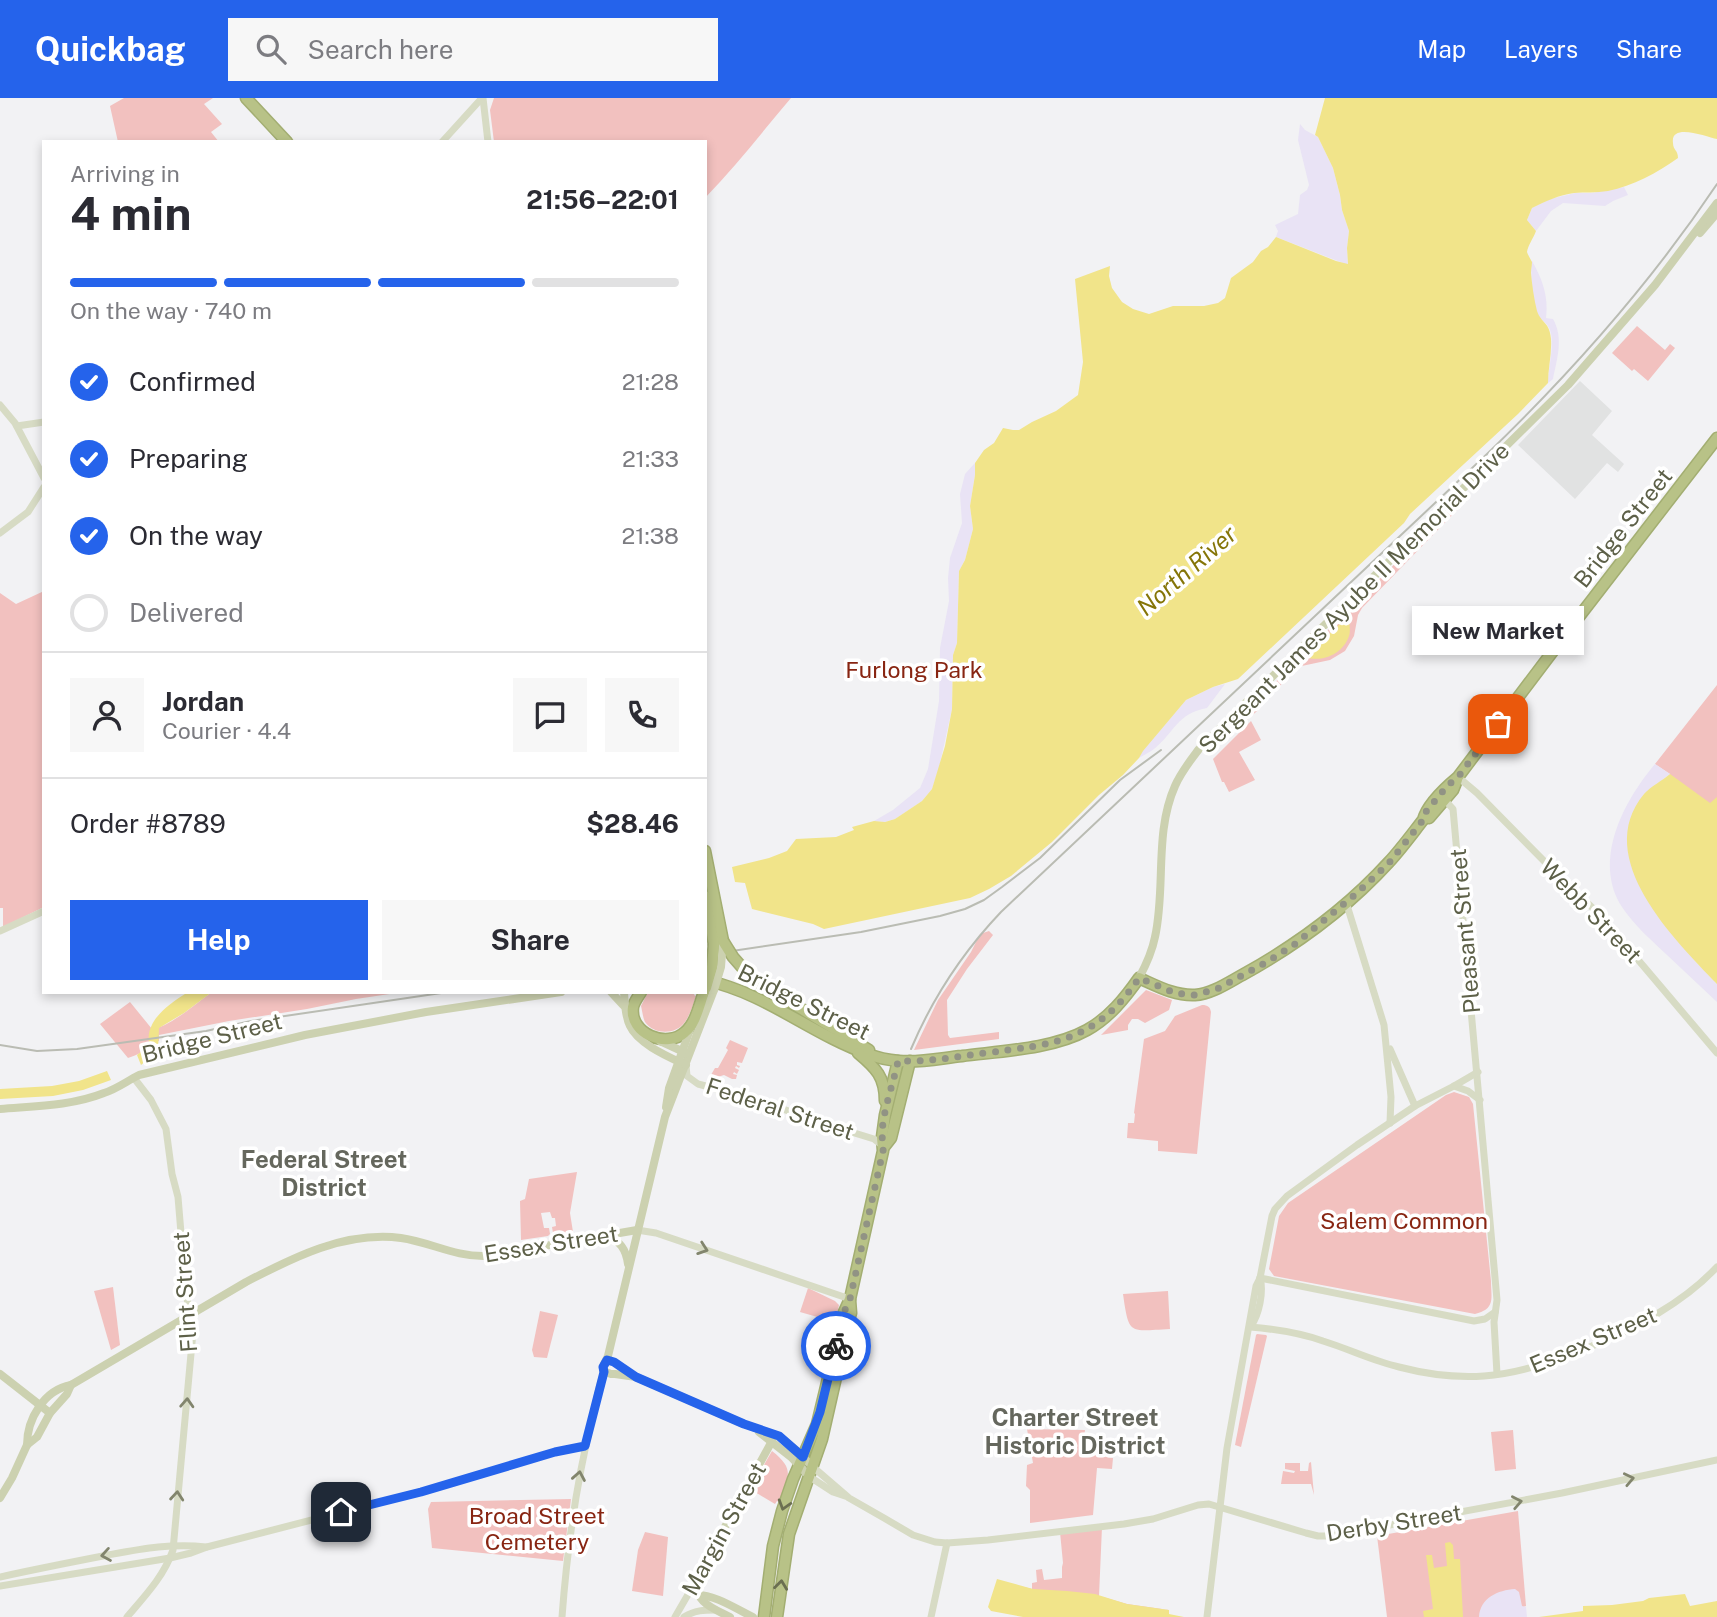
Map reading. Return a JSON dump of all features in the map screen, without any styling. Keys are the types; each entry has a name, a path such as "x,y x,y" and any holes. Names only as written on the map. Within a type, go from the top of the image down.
{"highway":[{"path":"246,98 285,140"},
{"name":"Bridge Street","path":"707,980 744,992 870,1055 910,1061 1009,1050 1069,1038 1088,1030 1105,1017 1123,1000 1139,978 1185,995 1202,994 1237,978 1293,946 1389,863 1423,820 1424,814 1442,798 1448,785 1458,777 1717,438"},
{"path":"707,865 718,943 707,990"},
{"path":"707,903 718,943 747,973 884,1059"},
{"path":"639,994 629,1008 636,1023 654,1038 663,1040 677,1037 687,1031 705,994"},
{"path":"843,1043 865,1059 881,1076 885,1115"},
{"path":"764,1617 773,1546 784,1503 820,1412 844,1312 850,1299 884,1147 882,1137 885,1115 898,1061"},
{"path":"884,1147 891,1138 910,1061"},
{"path":"777,1617 789,1534 824,1435 850,1313 850,1299"}],"main road":[{"name":"Sergeant James Ayube II Memorial Drive","path":"1670,266 1717,203"},
{"name":"Sergeant James Ayube II Memorial Drive","path":"1139,978 1155,937 1167,811 1174,788 1186,766 1199,749 1537,417 1601,349 1717,213"},
{"name":"Bridge Street","path":"0,1109 84,1100 145,1073 305,1035 409,1015 548,994"},
{"path":"613,994 629,1008"},
{"path":"625,994 629,1008"},
{"path":"632,994 629,1024 638,1038 682,1063"},
{"path":"706,994 665,1117 612,1337 611,1368 783,1439 811,1472"},
{"path":"686,1053 693,1023"},
{"path":"654,1038 686,1053"},
{"name":"Essex Street","path":"0,1498 27,1445 27,1433 34,1415 52,1392 71,1385 272,1269 322,1247 348,1240 400,1238 452,1253 486,1256 638,1230"},
{"path":"606,1235 621,1244 626,1252 628,1269"},
{"path":"0,1374 50,1413"},
{"name":"Essex Street","path":"27,1445 37,1437 50,1413 67,1394 71,1385"},
{"path":"744,1424 801,1461"},
{"name":"Margin Street","path":"697,1578 772,1441"},
{"path":"697,1578 697,1595 730,1617"},
{"path":"697,1595 715,1598 753,1617"}],"street":[{"path":"444,140 482,98"},
{"path":"482,98 488,140"},
{"path":"0,405 17,426 42,474"},
{"path":"17,426 42,422"},
{"path":"0,533 28,512 42,489"},
{"name":"Webb Street","path":"1458,777 1601,916 1717,1053"},
{"name":"Pleasant Street","path":"1442,798 1453,809 1497,1300 1494,1322 1497,1374"},
{"path":"1346,902 1384,1025 1391,1097 1390,1123"},
{"path":"0,931 42,912"},
{"path":"1386,1041 1416,1106"},
{"name":"Federal Street","path":"682,1063 687,1076 698,1084 755,1099 874,1139 884,1147"},
{"path":"1207,1617 1227,1448 1250,1327 1255,1320 1262,1287 1260,1278 1275,1209 1287,1196 1390,1123 1478,1072"},
{"name":"Flint Street","path":"127,1617 157,1581 170,1558 194,1332 186,1293 168,1135 151,1100 134,1077"},
{"path":"1454,1086 1478,1081"},
{"path":"1454,1086 1468,1091 1480,1100"},
{"name":"Essex Street","path":"638,1230 656,1233 850,1299"},
{"name":"Essex Street","path":"1250,1327 1306,1335 1374,1360 1412,1370 1461,1376 1497,1374 1556,1360 1633,1327 1688,1294 1717,1266"},
{"path":"1260,1278 1474,1321 1485,1319 1496,1312"},
{"path":"562,1617 567,1552 585,1446 599,1392 611,1368"},
{"path":"0,1586 191,1553 585,1446"},
{"name":"Derby Street","path":"811,1472 833,1492 849,1498 913,1535 947,1543 1109,1527 1209,1504 1294,1530 1325,1536 1567,1492 1717,1460"},
{"path":"931,1617 947,1543"},
{"path":"0,1577 126,1551 185,1544 207,1547"},
{"name":"Margin Street","path":"675,1617 697,1578"},
{"path":"685,1600 697,1595"},
{"path":"684,1617 700,1610 716,1610"}],"shaded area":[{"path":"1580,381 1612,411 1592,435 1624,464 1618,472 1607,463 1575,499 1518,445"}],"green space":[{"path":"124,98 213,98 204,104 222,124 211,132 217,140 118,140 110,106"},
{"path":"494,98 791,98 707,196 707,140 494,140 490,110"},
{"path":"1637,326 1665,350 1670,344 1675,348 1648,381 1612,353"},
{"path":"1467,494 1461,506 1362,608 1354,636 1345,651 1330,660 1297,667 1256,712 1211,751 1208,749 1437,522"},
{"path":"42,592 42,908 3,927 3,908 0,908 0,593 16,604"},
{"path":"1717,685 1717,984 1670,774 1655,764"},
{"path":"1251,721 1261,740 1239,752 1255,780 1229,792 1213,759"},
{"path":"989,931 993,935 947,1000 948,1035 950,1038 999,1032 999,1039 914,1050 938,1000 980,934"},
{"path":"1146,990 1172,1000 1169,1010 1145,1023 1132,1019 1128,1030 1101,1035"},
{"path":"209,994 390,994 159,1035 159,1041 150,1042 144,1050 128,1058 100,1024 130,1002 152,1029 174,1019"},
{"path":"647,994 696,996 685,1022 671,1031 659,1031 649,1026 645,1022 641,1006"},
{"path":"1206,1005 1211,1012 1197,1154 1158,1151 1158,1141 1127,1138 1128,1123 1134,1123 1144,1039 1165,1031 1175,1016"},
{"path":"730,1040 748,1048 742,1063 737,1062 740,1066 735,1068 739,1070 737,1074 733,1074 737,1075 736,1079 724,1075 708,1080 728,1050 726,1048"},
{"name":"Salem Common","path":"1454,1092 1469,1097 1473,1104 1491,1281 1489,1306 1475,1314 1274,1276 1269,1269 1279,1216 1288,1203"},
{"path":"577,1172 570,1213 573,1232 556,1235 552,1227 556,1226 555,1218 552,1218 550,1212 541,1213 544,1228 549,1228 550,1234 521,1240 520,1201 525,1199 529,1179"},
{"path":"113,1287 120,1345 111,1350 94,1291"},
{"path":"808,1288 839,1305 835,1322 800,1312"},
{"path":"1168,1291 1170,1329 1133,1328 1127,1317 1123,1294"},
{"path":"540,1311 558,1315 547,1358 534,1357 532,1350"},
{"path":"1257,1334 1267,1336 1241,1447 1235,1445"},
{"path":"1027,1429 1085,1430 1082,1453 1113,1458 1112,1469 1097,1468 1093,1515 1030,1523 1027,1465 1033,1463"},
{"path":"1513,1430 1516,1469 1495,1471 1491,1432"},
{"path":"772,1451 784,1463 788,1474 779,1502 775,1504 750,1489"},
{"path":"1311,1462 1314,1495 1311,1484 1281,1484 1283,1471 1295,1471 1285,1469 1285,1463 1300,1463 1300,1471 1308,1471"},
{"name":"Broad Street Cemetery","path":"571,1499 563,1561 432,1548 428,1509 431,1502"},
{"path":"1518,1511 1526,1606 1494,1617 1387,1617 1377,1536"},
{"path":"1102,1527 1099,1596 1127,1604 1169,1610 1071,1603 1020,1586 1032,1589 1032,1583 1037,1582 1036,1570 1042,1569 1044,1580 1062,1578 1060,1532"},
{"path":"645,1532 668,1537 663,1596 632,1591 638,1550"}],"sand":[{"path":"1300,124 1318,137 1333,168 1349,231 1348,265 1276,237 1278,231 1275,225 1298,214 1300,195 1309,185 1298,140"},
{"path":"1624,187 1628,195 1605,206 1563,203 1551,211 1536,231 1527,220 1532,208 1550,199"},
{"path":"1532,261 1544,288 1546,318 1553,319 1558,334 1559,349 1553,379 1548,383 1551,333 1538,315 1534,304"},
{"path":"975,463 970,506 973,529 965,560 959,571 952,709 939,768 932,789 922,801 895,819 874,821 893,810 920,788 928,769 939,701 940,648 949,601 950,558 962,523 960,494 965,474"},
{"path":"1225,684 1207,708 1182,719 1161,743 1139,758 1186,700"},
{"path":"1655,764 1670,774 1644,794 1633,813 1657,915 1717,984 1717,1002 1637,926 1622,907 1614,889 1610,870 1616,832 1633,795"},
{"path":"1515,1589 1519,1592 1522,1606 1526,1607 1527,1617 1479,1617 1480,1610 1491,1596"}],"water":[{"name":"North River","path":"1325,98 1717,98 1717,139 1690,132 1677,133 1673,143 1678,158 1662,169 1627,186 1608,191 1563,195 1532,208 1527,220 1536,231 1527,252 1532,262 1531,278 1537,311 1550,333 1548,383 1238,679 1186,700 1123,775 1052,842 1011,876 970,898 824,929 752,909 745,883 735,882 732,867 787,851 796,839 836,837 854,830 852,827 895,819 922,801 932,789 945,746 952,709 959,571 965,560 973,529 970,506 975,463 984,450 994,443 1003,428 1019,430 1056,411 1078,395 1083,362 1075,279 1110,266 1112,288 1122,302 1149,314 1173,306 1218,303 1225,298 1231,278 1253,262 1276,237 1348,264 1349,231 1340,195 1333,168 1315,135"},
{"path":"1349,618 1350,634 1342,648 1325,658 1305,657"},
{"path":"1670,774 1710,803 1717,797 1717,984 1661,921 1633,871 1627,845 1630,819 1644,794"},
{"path":"185,994 209,994 159,1028 158,1051 141,1065 137,1055 148,1044 149,1032 157,1016"},
{"path":"107,1071 111,1080 83,1090 53,1096 0,1099 0,1089 52,1086 79,1081"},
{"path":"1450,1542 1453,1545 1454,1559 1460,1559 1463,1617 1424,1617 1423,1611 1433,1609 1426,1555 1432,1555 1434,1568 1447,1566 1445,1543"},
{"path":"997,1579 1033,1589 1095,1594 1127,1604 1169,1610 1169,1614 1184,1617 1023,1617 991,1611 988,1607"},
{"path":"1685,1594 1690,1606 1717,1601 1717,1617 1539,1617 1583,1611 1583,1606 1612,1605"}],"railway":[{"path":"911,1049 950,976 1001,912 1519,423 1610,325 1692,221 1717,184"},
{"path":"707,955 861,932 965,909 984,900 1040,858 1120,780 1161,750"},
{"path":"0,1045 37,1051 77,1049 434,994"}],"way so far":[{"path":"836,1346 850,1299 884,1147 882,1137 885,1115 898,1061 1053,1043 1088,1030 1123,1000 1139,978 1175,993 1202,994 1217,989 1267,962 1312,932 1389,863 1423,820 1424,814 1458,777 1498,724"}],"place":[{"name":"New Market","path":"1498,724"}],"district":[{"name":"Federal Street District","path":"324,1174"},
{"name":"Charter Street Historic District","path":"1075,1432"}],"route":[{"path":"341,1512 585,1446 603,1367 607,1360 636,1377 744,1424 779,1436 803,1457 817,1424 836,1346"}],"park label":[{"name":"Furlong Park","path":"914,670"}]}
